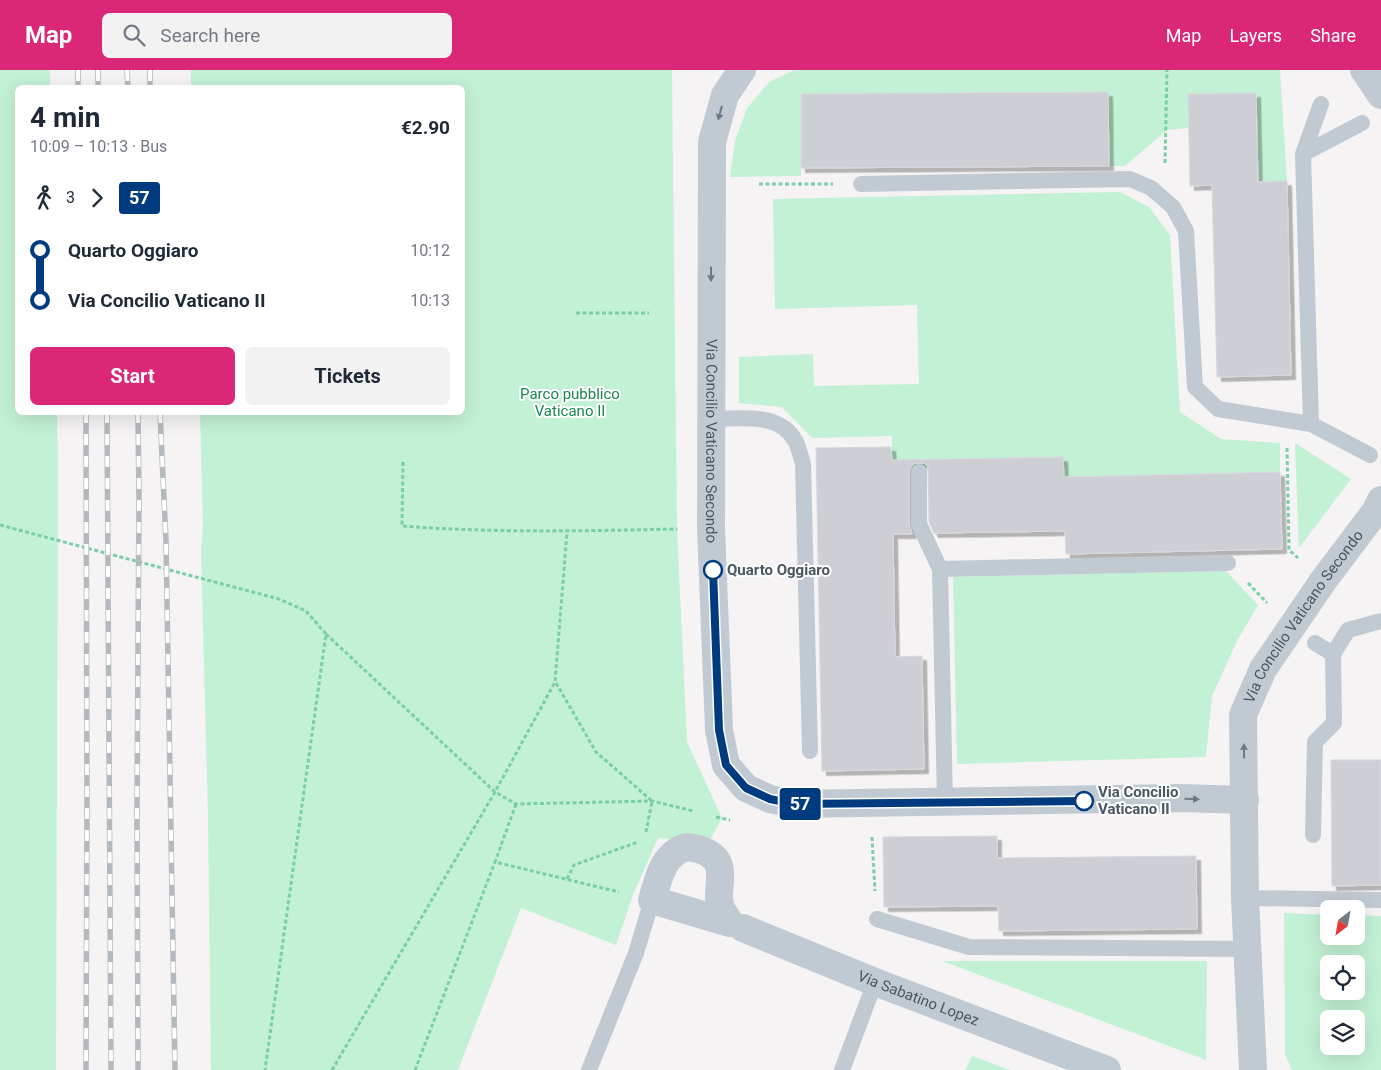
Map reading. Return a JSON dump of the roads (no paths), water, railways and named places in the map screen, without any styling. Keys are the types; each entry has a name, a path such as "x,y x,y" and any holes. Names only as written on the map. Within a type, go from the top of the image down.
{"street":[{"name":"Via Concilio Vaticano Secondo","path":"742,70 725,95 712,142 711,528 719,730 726,765 746,788 770,799 794,804 1180,798 1245,800"},
{"path":"1364,70 1381,95"},
{"name":"Via Concilio Vaticano Secondo","path":"1253,1070 1245,898 1243,715 1263,669 1323,581 1375,512 1381,500"},
{"path":"652,900 666,860 676,851 686,847 698,848 716,860 721,872 720,906 736,925"},
{"name":"Via Sabatino Lopez","path":"652,900 736,925 875,982 1107,1070"}],"lane":[{"path":"1311,424 1303,154 1321,104"},
{"path":"1303,154 1362,123"},
{"path":"861,184 1130,179 1151,188 1173,207 1186,230 1195,387 1218,409 1311,424 1370,455"},
{"path":"711,419 761,418 781,425 796,441 803,464 810,751"},
{"path":"919,472 919,524 940,569 945,803"},
{"path":"940,569 1228,563"},
{"path":"1312,835 1315,742 1334,723 1333,654 1348,630 1381,621"},
{"path":"1315,643 1333,654"},
{"path":"1245,898 1381,900"},
{"path":"589,1070 636,953 652,900"},
{"path":"877,919 970,947 1247,949"},
{"path":"842,1070 875,982"}],"railway":[{"path":"78,70 78,85"},
{"path":"98,70 98,85"},
{"path":"127,70 128,85"},
{"path":"150,70 150,85"},
{"path":"86,415 86,1070"},
{"path":"107,415 111,1070"},
{"path":"138,415 138,1070"},
{"path":"160,415 166,542 175,1070"}],"place":[{"name":"Quarto Oggiaro","path":"713,570"},
{"name":"Via Concilio Vaticano II","path":"1084,801"}],"park label":[{"name":"Parco pubblico Vaticano II","path":"570,402"}]}
